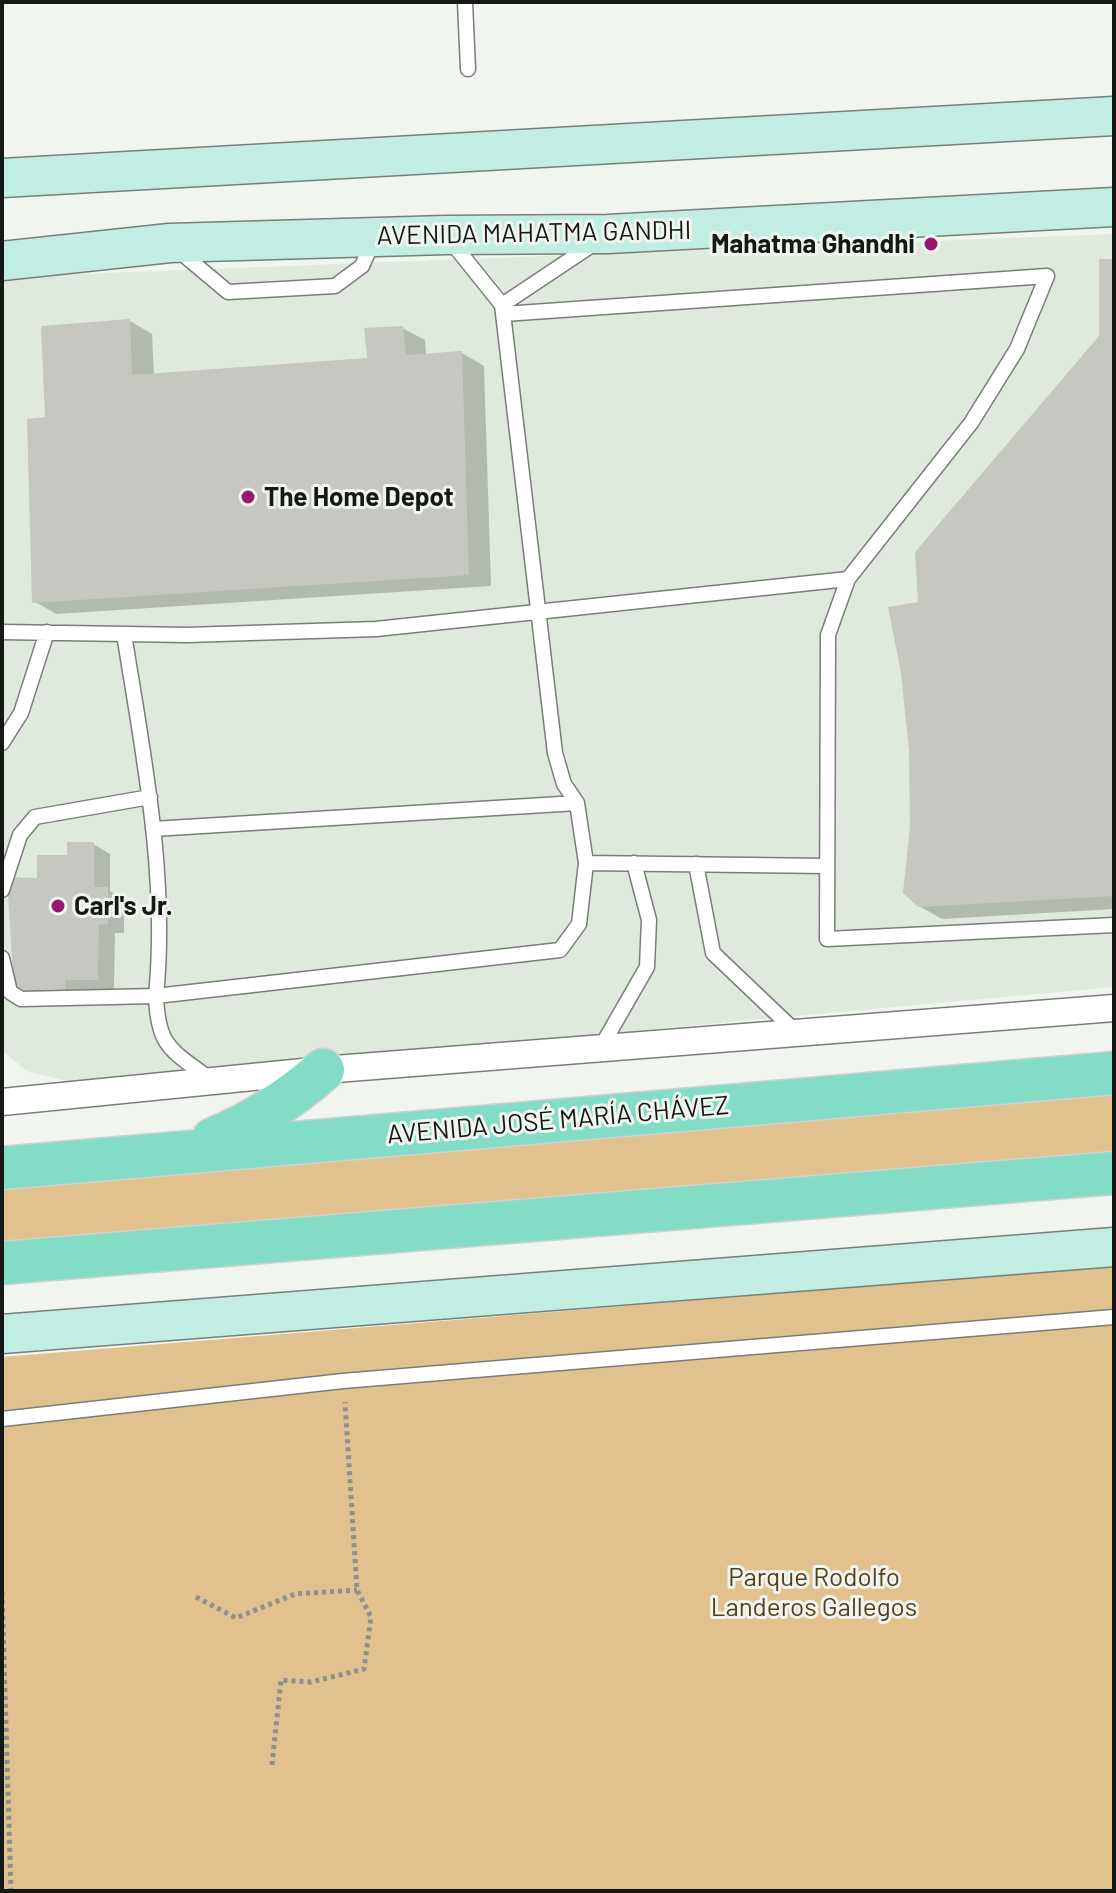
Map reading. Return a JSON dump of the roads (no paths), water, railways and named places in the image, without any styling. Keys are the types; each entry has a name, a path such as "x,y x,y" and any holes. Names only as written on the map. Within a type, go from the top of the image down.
{"main road":[{"path":"2,178 1114,116"},
{"name":"AVENIDA MAHATMA GANDHI","path":"2,261 170,243 608,234 1114,207"},
{"path":"170,1153 200,1144 257,1119 323,1070"},
{"name":"AVENIDA JOSÉ MARÍA CHÁVEZ","path":"2,1168 1114,1073"},
{"path":"2,1263 1114,1173"},
{"path":"2,1334 1114,1247"}],"street":[{"path":"2,1102 323,1070 1114,1008"}],"lane":[{"path":"465,2 468,69"},
{"path":"503,309 608,234"},
{"path":"2,958 10,992 21,999 156,996 560,950 579,924 586,863 577,803 564,784 555,753 503,309 446,235"},
{"path":"170,243 228,292 335,286 362,266 375,237"},
{"path":"503,309 1047,276 1017,349 971,423 848,579 828,635 827,939 1114,925"},
{"path":"2,632 187,635 376,629 848,579"},
{"path":"2,743 21,713 47,632"},
{"path":"124,634 150,797 160,898 157,1021 165,1045 212,1081"},
{"path":"2,890 20,835 35,817 150,797"},
{"path":"153,829 577,803"},
{"path":"586,863 827,866"},
{"path":"601,1047 647,967 649,920 634,863"},
{"path":"696,864 713,953 796,1032"},
{"path":"2,1419 343,1381 1114,1317"}],"place":[{"name":"Mahatma Ghandhi","path":"931,244"},
{"name":"The Home Depot","path":"248,497"},
{"name":"Carl's Jr.","path":"58,906"}],"park label":[{"name":"Parque Rodolfo Landeros Gallegos","path":"814,1592"}]}
